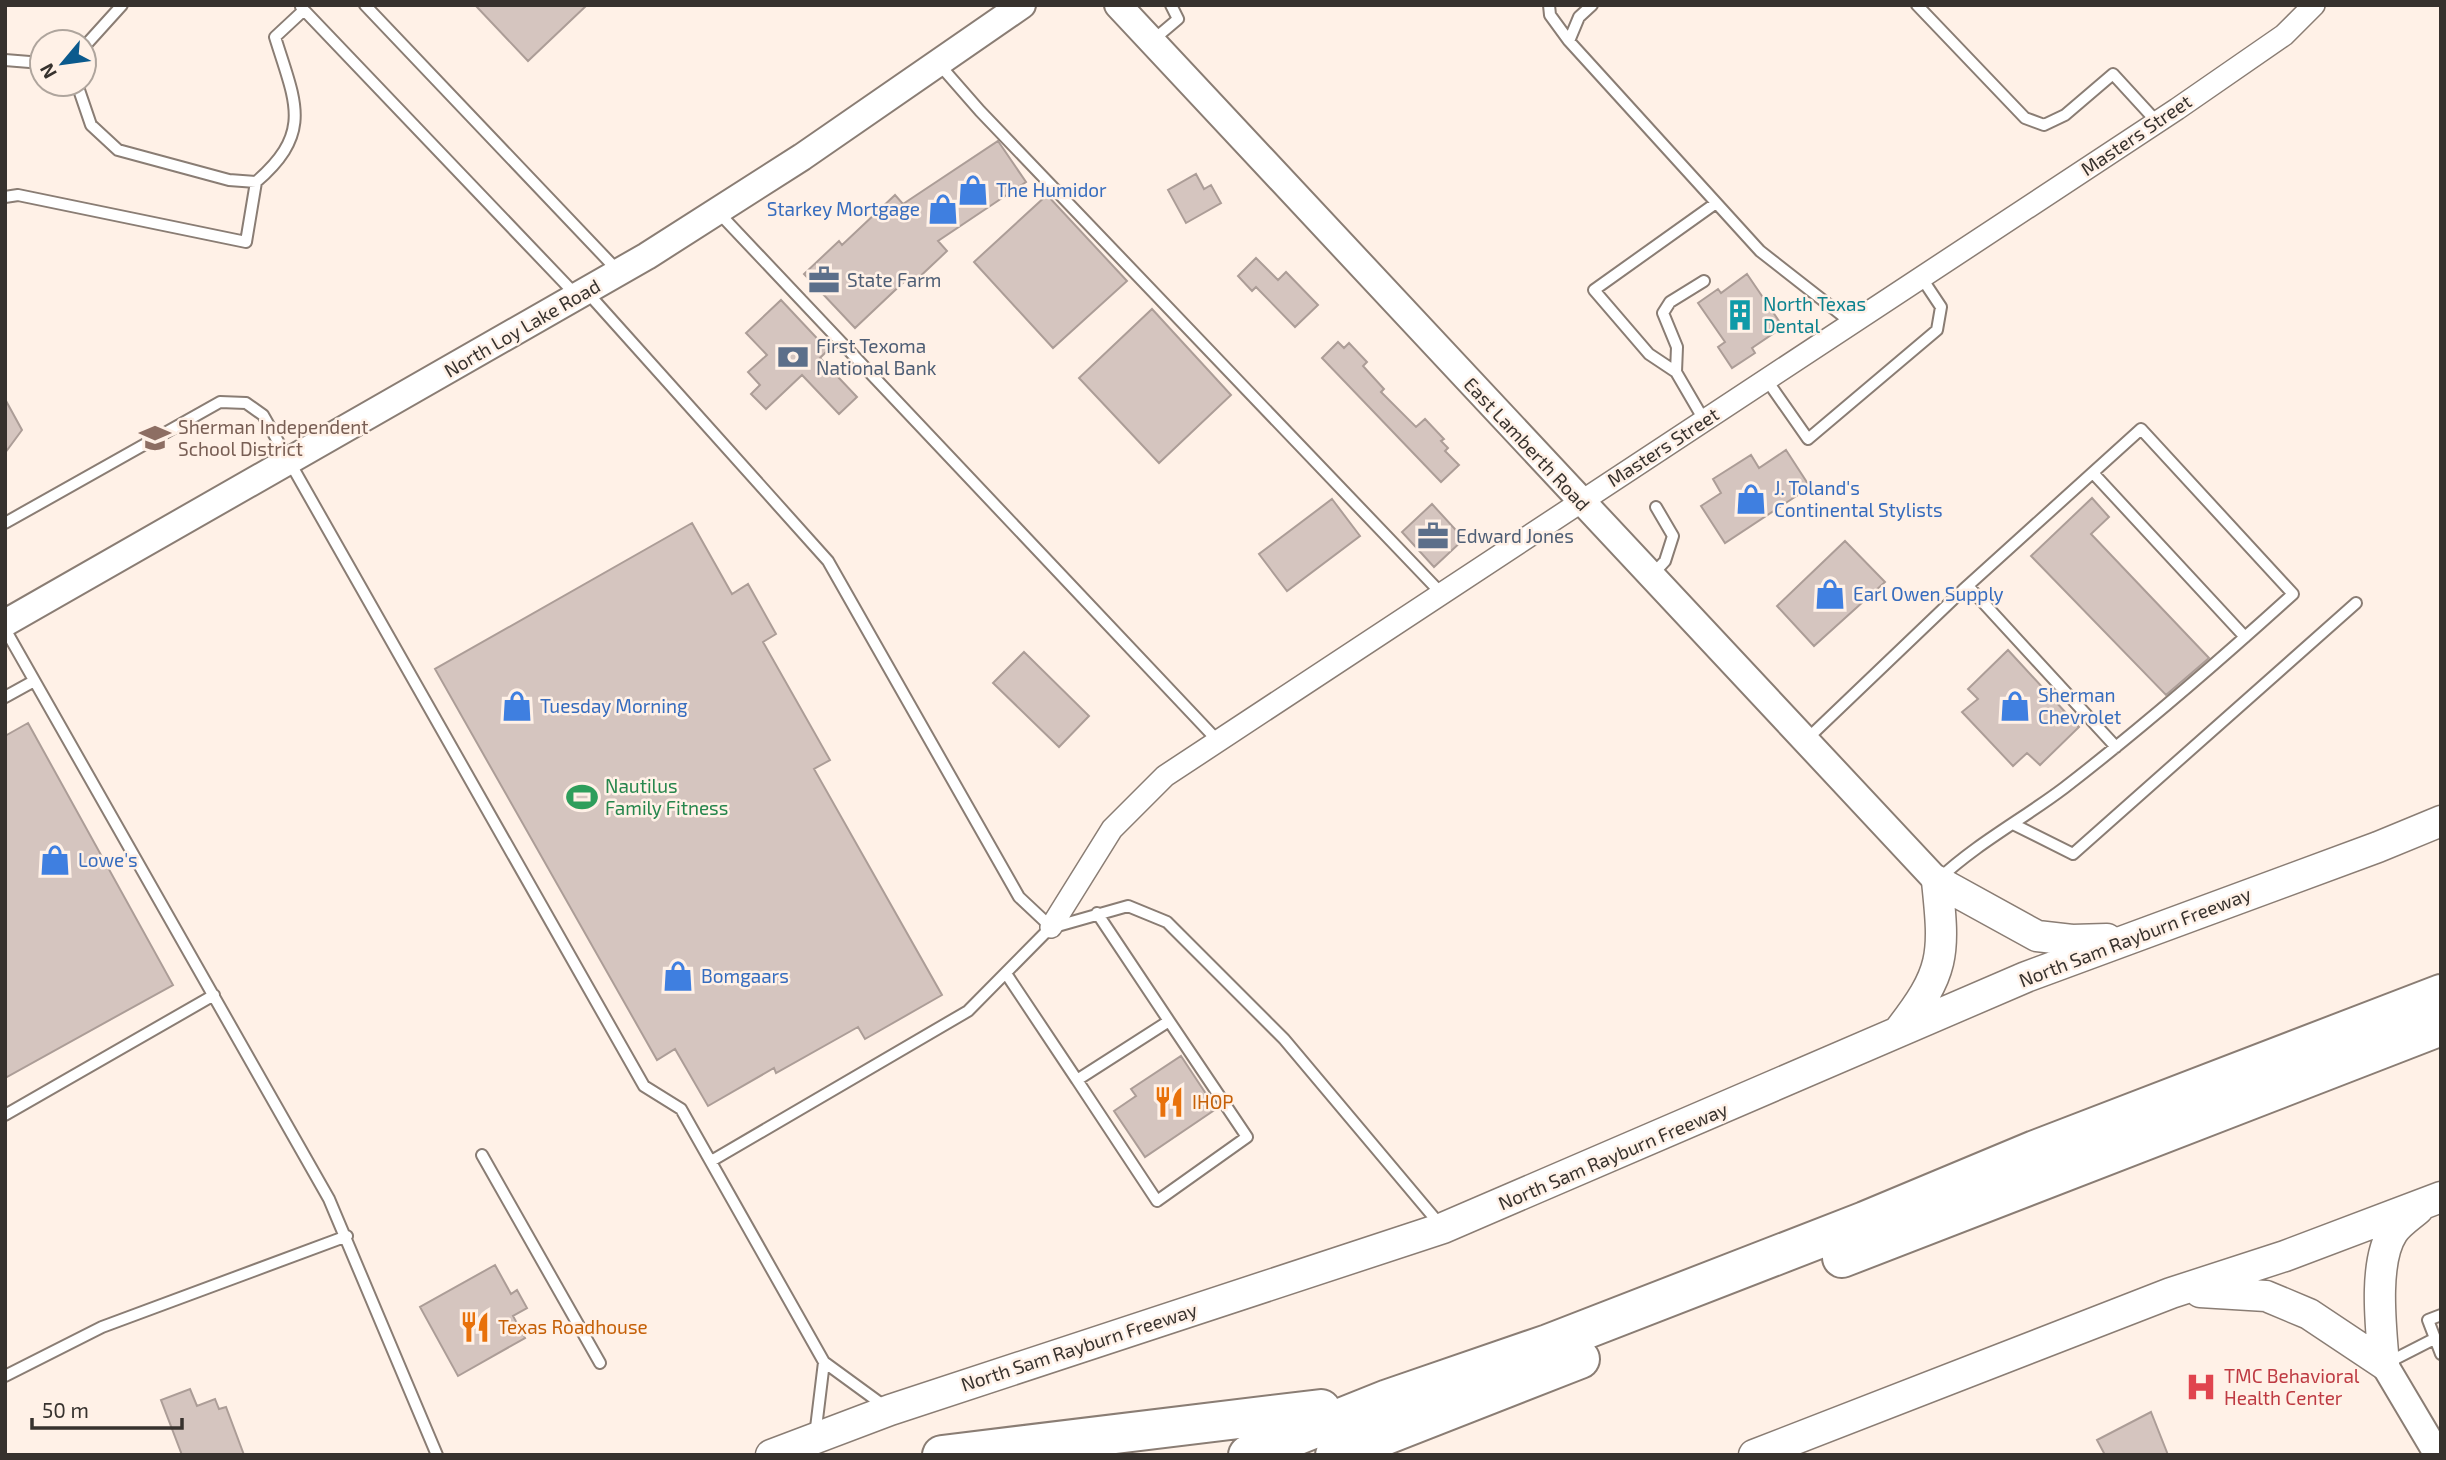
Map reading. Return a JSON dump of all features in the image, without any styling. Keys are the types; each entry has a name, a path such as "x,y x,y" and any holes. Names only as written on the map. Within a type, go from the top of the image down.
{"highway":[{"path":"1248,1455 1388,1399 1548,1344 1866,1221 2035,1150 2441,994"},
{"path":"1335,1455 2441,1027"},
{"path":"942,1455 1255,1419 1388,1399"}],"main road":[{"name":"North Sam Rayburn Freeway","path":"771,1455 890,1410 1443,1228 2026,977 2378,848 2441,821"},
{"path":"1937,881 2037,936 2072,940 2125,939"},
{"path":"1896,1035 1926,995 1941,958 1937,881"},
{"path":"1754,1455 2171,1293 2285,1256 2432,1200"},
{"path":"2384,1364 2380,1312 2381,1272 2393,1233 2432,1200"},
{"path":"2171,1293 2266,1296 2309,1314 2384,1364"}],"street":[{"name":"North Loy Lake Road","path":"5,623 291,462 718,212 1022,5"},
{"name":"East Lamberth Road","path":"1118,5 1937,881"},
{"name":"Masters Street","path":"1051,927 1112,829 1165,776 2157,122 2284,35 2310,7"},
{"path":"2384,1364 2438,1450"}],"lane":[{"path":"98,32 122,5"},
{"path":"365,5 619,272"},
{"path":"1152,41 1178,19 1171,5"},
{"path":"1549,5 1550,15 1569,41 1760,251 1852,323"},
{"path":"1569,41 1579,17 1592,5"},
{"path":"1917,5 2025,118 2044,125 2065,115 2113,74 2157,122"},
{"path":"5,197 18,195 246,243 256,182 277,164 295,134 293,94 275,37 301,8 581,294 828,561 1018,897 1051,927"},
{"path":"5,60 28,62"},
{"path":"938,63 989,121 1441,593"},
{"path":"82,98 91,125 118,150 229,180 256,182"},
{"path":"1703,420 1676,372 1649,354 1594,290 1716,203"},
{"path":"718,212 1218,741"},
{"path":"1766,379 1808,439 1937,330 1941,307 1922,277"},
{"path":"1676,372 1677,347 1663,313 1670,302 1704,281"},
{"path":"5,523 220,402 246,403 263,415 644,1086 681,1109 713,1160 824,1362 890,1410"},
{"path":"1805,741 1968,586 2141,429 2293,594 2116,747 2015,825 1961,858 1937,881"},
{"path":"2093,473 2245,638"},
{"path":"1651,576 1665,561 1673,537 1656,507"},
{"path":"1968,586 2116,747"},
{"path":"2015,825 2073,854 2356,603"},
{"path":"5,629 214,995 347,1236 437,1455"},
{"path":"5,697 34,681"},
{"path":"713,1160 968,1011 1007,975 1051,927 1128,906 1167,922 1283,1039 1443,1228"},
{"path":"1007,975 1157,1201 1247,1137 1097,913"},
{"path":"5,1115 214,995"},
{"path":"1077,1080 1169,1021"},
{"path":"482,1155 600,1363"},
{"path":"5,1376 102,1327 347,1236"},
{"path":"2441,1315 2428,1320 2441,1354"},
{"path":"2384,1364 2434,1339"},
{"path":"814,1439 824,1362"}],"building":[{"path":"475,5 587,5 528,61"},
{"path":"998,141 1026,182 938,241 947,251 913,283 908,278 855,328 804,274 839,241 842,245 895,195 903,204"},
{"path":"1196,174 1204,189 1211,185 1221,203 1186,223 1168,190"},
{"path":"1047,195 1127,281 1053,348 974,262"},
{"path":"1256,258 1278,280 1286,272 1318,305 1295,327 1256,287 1252,291 1238,276"},
{"name":"North Texas Dental","path":"1747,274 1783,327 1752,348 1755,353 1732,368 1718,347 1725,342 1698,303 1718,289 1721,293"},
{"name":"First Texoma National Bank","path":"781,300 828,350 820,358 857,397 839,414 802,375 766,409 751,394 760,385 748,372 767,355 746,333"},
{"path":"1152,309 1231,395 1159,463 1079,378"},
{"path":"1338,342 1344,348 1349,343 1367,362 1363,366 1384,389 1381,392 1416,427 1425,419 1444,439 1441,441 1448,448 1445,451 1459,465 1441,482 1322,358"},
{"path":"5,399 22,430 5,453"},
{"name":"J. Toland's Continental Stylists","path":"1786,450 1810,487 1725,543 1701,506 1721,493 1713,479 1751,455 1759,468"},
{"path":"2092,498 2109,517 2091,534 2209,658 2166,695 2031,556"},
{"path":"1332,499 1360,536 1287,591 1259,554"},
{"name":"Edward Jones","path":"1432,504 1464,539 1434,567 1402,532"},
{"path":"692,523 732,594 748,584 776,634 763,642 830,760 814,769 942,995 865,1039 858,1027 776,1073 774,1068 708,1106 675,1049 657,1060 435,669"},
{"name":"Earl Owen Supply","path":"1845,541 1885,582 1814,646 1777,606"},
{"name":"Sherman Chevrolet","path":"2008,650 2079,727 2040,765 2027,753 2013,766 1962,712 1978,699 1968,689"},
{"path":"1024,652 1089,716 1059,747 993,683"},
{"name":"Lowe's","path":"28,723 173,985 5,1078 5,736"},
{"name":"IHOP","path":"1181,1056 1216,1109 1145,1157 1114,1111 1136,1096 1131,1089"},
{"name":"Texas Roadhouse","path":"495,1265 511,1294 517,1290 527,1308 513,1316 525,1338 458,1376 420,1307"},
{"path":"190,1389 197,1406 215,1399 219,1409 226,1407 244,1455 182,1455 161,1400"},
{"path":"2151,1412 2168,1455 2105,1455 2097,1440"}],"place":[{"name":"The Humidor","path":"973,190"},
{"name":"Starkey Mortgage","path":"943,209"},
{"name":"State Farm","path":"824,280"},
{"name":"North Texas Dental","path":"1740,315"},
{"name":"First Texoma National Bank","path":"793,357"},
{"name":"Sherman Independent School District","path":"155,438"},
{"name":"J. Toland's Continental Stylists","path":"1751,499"},
{"name":"Edward Jones","path":"1433,536"},
{"name":"Earl Owen Supply","path":"1830,594"},
{"name":"Tuesday Morning","path":"517,706"},
{"name":"Sherman Chevrolet","path":"2015,706"},
{"name":"Nautilus Family Fitness","path":"582,797"},
{"name":"Lowe's","path":"55,860"},
{"name":"Bomgaars","path":"678,976"},
{"name":"IHOP","path":"1169,1102"},
{"name":"Texas Roadhouse","path":"475,1327"},
{"name":"TMC Behavioral Health Center","path":"2201,1387"}]}
